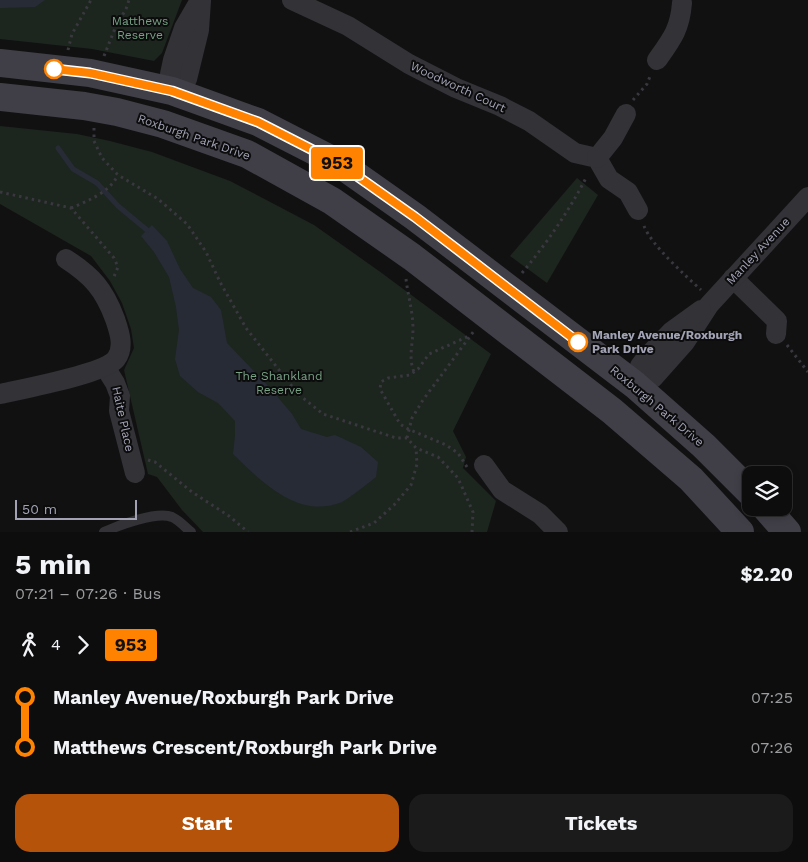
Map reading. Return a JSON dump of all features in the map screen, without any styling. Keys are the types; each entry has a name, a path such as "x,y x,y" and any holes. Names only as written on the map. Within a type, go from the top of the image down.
{"street":[{"path":"163,124 175,86 184,28 201,0"},
{"name":"Woodworth Court","path":"292,0 348,26 409,64 448,84 529,121 575,153 597,158"},
{"path":"657,60 671,41 681,21 683,1"},
{"name":"Roxburgh Park Drive","path":"0,63 86,66 123,79 175,86 258,122 340,164 415,217 524,301 639,380 742,484"},
{"name":"Roxburgh Park Drive","path":"0,96 163,124 247,154 332,201 418,262 612,411 691,479 740,532"},
{"path":"626,114 613,138 597,158 610,179 628,192 638,210"},
{"name":"Manley Avenue","path":"612,411 639,380 685,342 711,303 808,197"},
{"path":"0,394 106,367 116,359 121,346 119,331 101,288 86,272 66,258"},
{"path":"733,278 777,321 776,334"},
{"name":"Haite Place","path":"106,367 116,383 120,396 119,411 134,468"},
{"path":"484,465 502,490 540,514 558,532"},
{"path":"773,516 788,532"}],"lane":[{"path":"104,532 158,516 173,517 191,532"}],"path":[{"path":"91,0 72,34 86,66 116,26 129,0"},
{"path":"626,114 634,98 646,84 657,60"},
{"path":"98,114 94,141 102,158 118,175 158,199 187,224 206,252 220,282 246,328 298,394 323,414 396,438 407,438 416,448 438,458 458,478 473,512 472,532"},
{"path":"0,192 71,208 89,201 114,183 118,175"},
{"path":"71,208 114,258 118,267 114,278 101,288"},
{"path":"638,210 646,232 711,303"},
{"path":"414,372 411,364 414,331 406,276 418,262"},
{"path":"776,334 791,348 808,372"},
{"path":"469,336 429,354 418,369 410,375 388,378 381,382 380,389 400,424 446,445 458,453 469,470 484,465"},
{"path":"350,532 374,523 394,505 411,485 416,464 416,448"},
{"path":"134,468 145,459 155,462 192,492 230,516 248,532"}],"green space":[{"name":"Matthews Reserve","path":"0,0 182,0 162,53 154,61 92,49 0,39"},
{"name":"The Shankland Reserve","path":"0,126 77,134 110,141 152,152 230,181 314,225 491,354 453,431 466,457 463,468 496,501 487,532 203,532 182,510 157,477 148,474 124,370 134,348 131,329 122,303 110,281 91,256 0,204"},
{"path":"577,178 598,195 547,283 510,256"}],"shaded area":[{"path":"0,0 45,0 35,7 0,8"},
{"path":"152,225 167,241 180,269 193,288 211,297 221,310 227,343 270,388 292,414 301,429 327,437 335,435 361,447 378,462 376,477 342,502 326,506 310,506 296,502 268,486 233,454 235,421 218,403 198,392 180,376 175,359 179,330 169,277 154,252 141,236"}],"waterway":[{"path":"58,148 73,169 97,183 118,206 147,230"}],"bus line":[{"name":"953","path":"54,69 123,79 172,91 258,122 340,164 415,217 578,342"}],"place":[{"name":"Manley Avenue/Roxburgh Park Drive","path":"578,342"}]}
